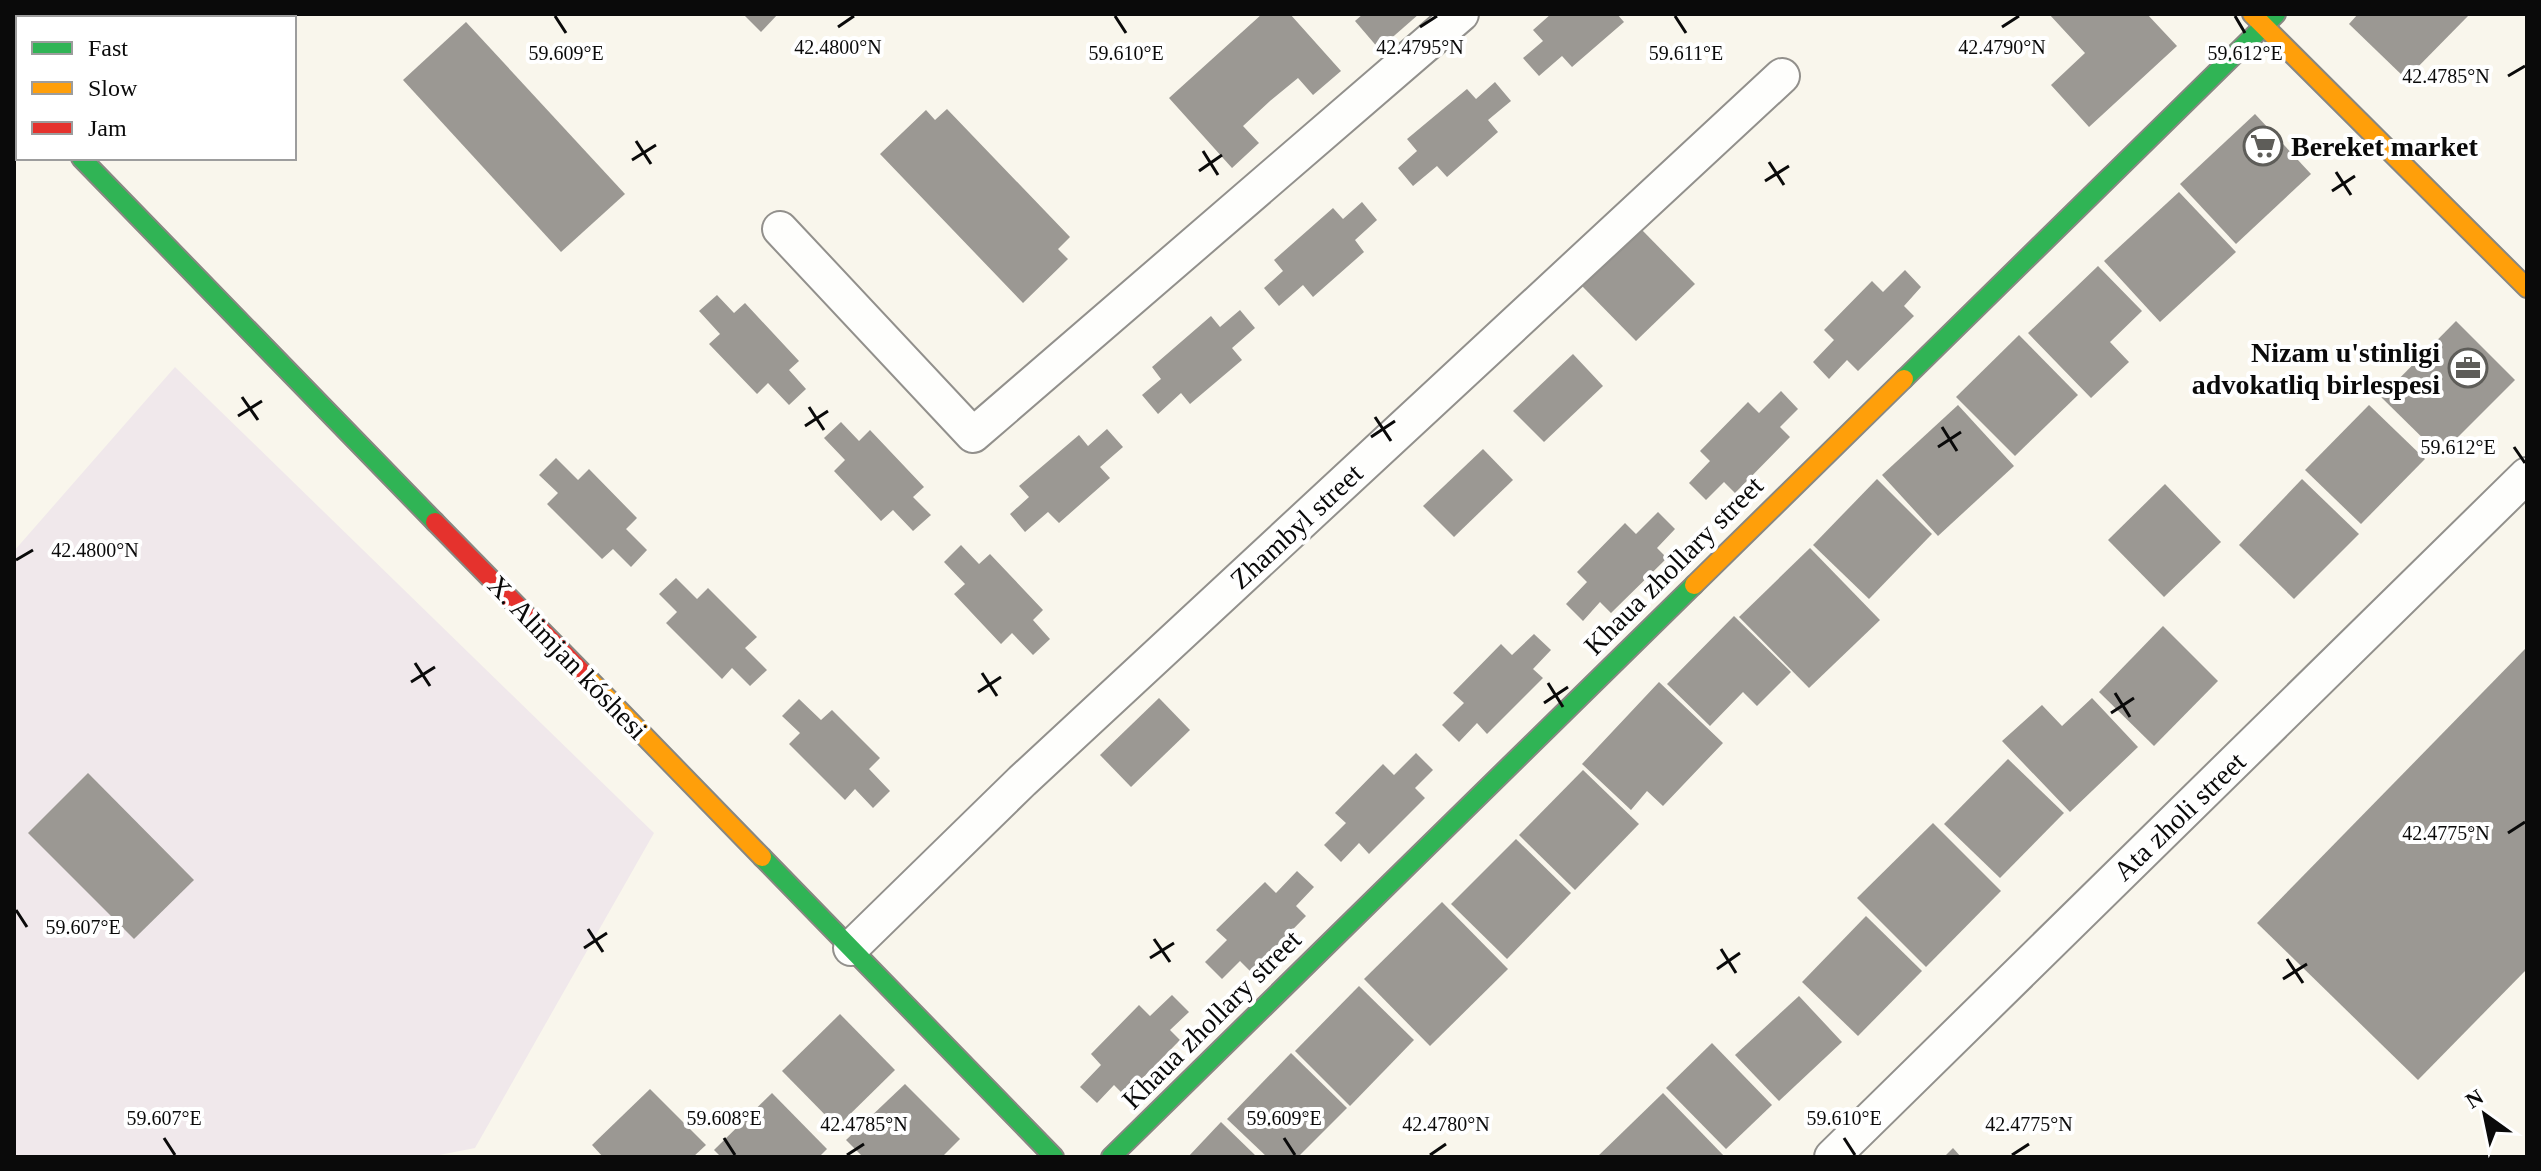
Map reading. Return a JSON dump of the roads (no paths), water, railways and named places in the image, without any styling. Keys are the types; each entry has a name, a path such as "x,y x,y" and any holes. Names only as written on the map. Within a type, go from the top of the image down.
{"street":[{"path":"780,229 973,435 1461,14"},
{"path":"2264,18 2527,288"},
{"name":"Khaua zhollary street","path":"1111,1157 2264,18"},
{"name":"Zhambyl street","path":"851,948 1022,781 1782,76"},
{"name":"X. Alimjan kóshesi","path":"83,160 1054,1157"},
{"name":"Ata zholi street","path":"1832,1157 2527,475"}],"place":[{"name":"Bereket market","path":"2263,146"},
{"name":"Nizam u'stinligi advokatliq birlespesi","path":"2468,368"}]}
